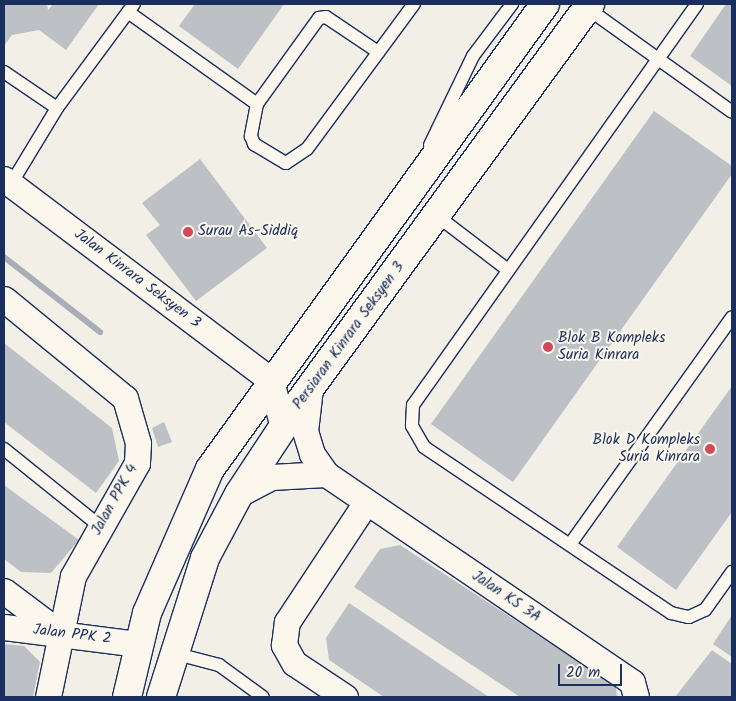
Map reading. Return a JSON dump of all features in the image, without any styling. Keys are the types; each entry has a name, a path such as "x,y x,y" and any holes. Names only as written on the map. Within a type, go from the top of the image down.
{"main road":[{"path":"127,697 139,644 165,567 210,469 271,380 400,209 545,4"},
{"name":"Persiaran Kinrara Seksyen 3","path":"161,697 172,652 205,558 240,494 316,380 589,6"}],"street":[{"name":"Jalan Kinrara Seksyen 3","path":"7,181 271,380"},
{"name":"Jalan PPK 4","path":"4,299 125,398 138,443 138,463 73,576 48,697"},
{"path":"283,428 271,380 316,380"},
{"name":"Jalan KS 3A","path":"316,380 305,431 312,454 326,474 632,682 636,697"},
{"path":"240,494 271,478 326,474"},
{"path":"345,697 294,663 284,645 287,622 366,502"},
{"path":"4,590 60,632"},
{"name":"Jalan PPK 2","path":"4,627 60,632 139,644"}],"lane":[{"path":"378,52 326,17 319,18 258,104 251,136 254,144 286,163 302,155 414,4"},
{"path":"400,209 472,56 512,4"},
{"path":"697,4 413,405 412,426 424,447 672,613 689,617 705,610 732,572"},
{"path":"589,6 732,112"},
{"path":"7,181 57,108 131,8 258,104"},
{"path":"4,72 57,108"},
{"path":"436,216 508,270"},
{"path":"570,543 732,317"},
{"path":"4,449 101,527"},
{"path":"172,652 219,665 263,697"}],"building":[{"path":"4,4 47,4 48,10 53,4 99,4 66,50 39,30 12,35 4,46"},
{"path":"195,4 284,4 238,69 179,26"},
{"path":"726,4 732,4 732,86 690,56"},
{"name":"Blok B Kompleks Suria Kinrara","path":"654,111 732,166 732,174 513,482 431,424"},
{"path":"200,159 267,248 196,301 146,235 160,225 142,203"},
{"path":"4,343 112,428 119,461 96,493 4,422"},
{"name":"Blok D Kompleks Suria Kinrara","path":"732,386 732,512 676,590 617,547"},
{"path":"164,422 172,442 158,447 152,428"},
{"path":"4,485 79,540 51,573 21,572 4,559"},
{"path":"400,545 616,686 617,697 520,697 354,587 380,549"},
{"path":"349,603 489,697 384,697 329,660 326,638"},
{"path":"732,615 732,657 713,644"},
{"path":"4,644 24,646 40,662 33,697 4,697"},
{"path":"712,650 732,664 732,697 675,697"}],"waterway":[{"path":"4,257 100,332"}],"place":[{"name":"Surau As-Siddiq","path":"188,232"},
{"name":"Blok B Kompleks Suria Kinrara","path":"548,347"},
{"name":"Blok D Kompleks Suria Kinrara","path":"710,449"}]}
